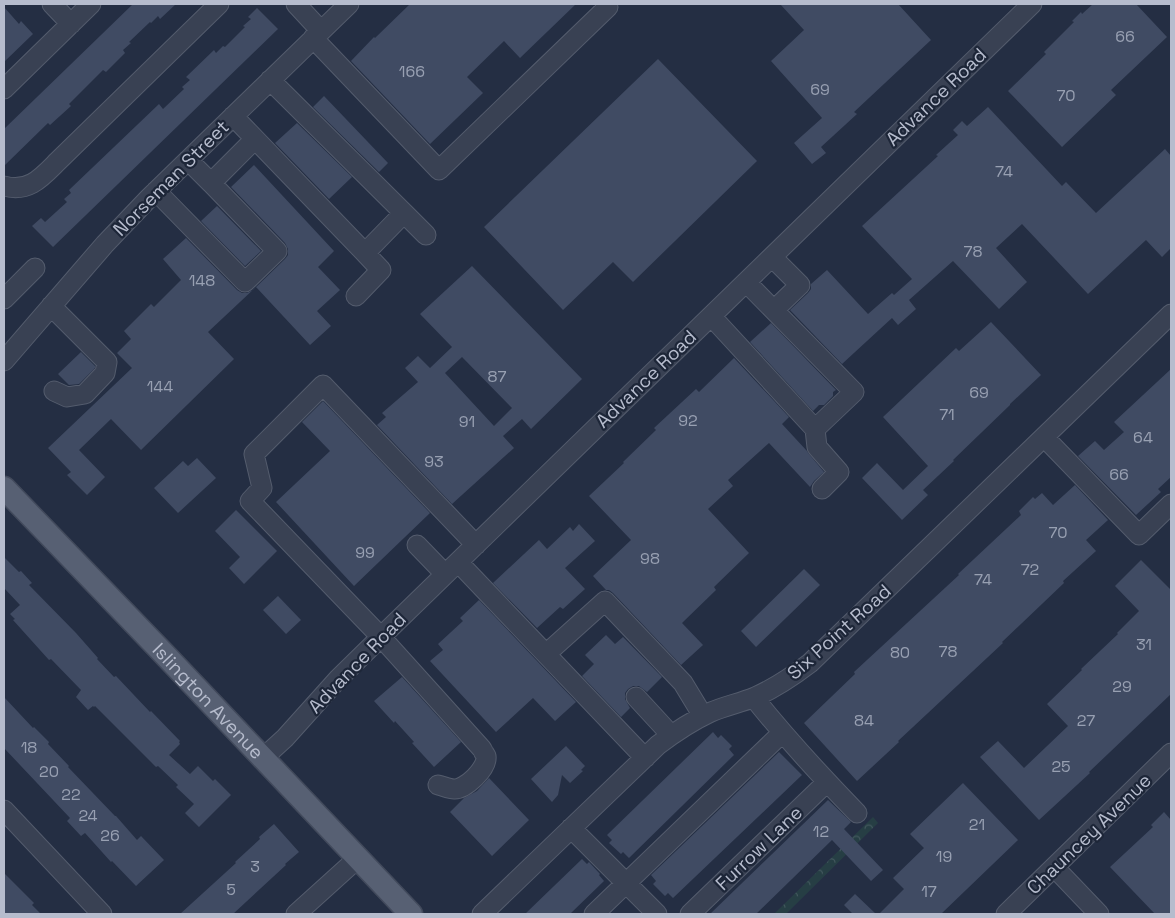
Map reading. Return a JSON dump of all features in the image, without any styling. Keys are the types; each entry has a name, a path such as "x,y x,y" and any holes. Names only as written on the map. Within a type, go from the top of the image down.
{"main road":[{"name":"Islington Avenue","path":"4,488 411,914"}],"street":[{"path":"52,4 70,24"},
{"path":"4,89 91,4"},
{"path":"4,186 18,188 28,186 36,181 219,4"},
{"path":"296,4 317,34 439,170 608,7 606,4"},
{"name":"Norseman Street","path":"4,361 105,244 156,191 349,4"},
{"name":"Advance Road","path":"263,758 285,738 338,679 1032,4"},
{"path":"270,80 426,235"},
{"path":"233,116 381,270 356,296"},
{"path":"211,183 255,139"},
{"path":"156,191 245,282 277,251 188,160"},
{"path":"365,254 404,213"},
{"path":"772,257 800,285 774,310"},
{"path":"4,286 32,265 4,299"},
{"path":"746,282 854,392 815,429"},
{"path":"51,306 107,362 105,373 85,394 68,396 54,391"},
{"name":"Six Point Road","path":"482,914 644,758 671,735 703,716 721,708 754,698 791,678 810,663 1171,314"},
{"path":"711,316 815,429 817,447 839,472 822,490"},
{"path":"438,785 455,789 464,786 475,777 485,763 486,756 381,637 250,501 262,488 254,454 324,385 476,545"},
{"path":"1044,437 1138,535 1171,504"},
{"path":"417,545 452,568 546,654 644,758"},
{"path":"546,654 605,601 683,683 703,716"},
{"path":"636,696 671,735"},
{"path":"754,698 782,733 857,813"},
{"path":"594,914 782,733"},
{"name":"Chauncey Avenue","path":"1006,914 1171,753"},
{"name":"Furrow Lane","path":"690,914 827,782"},
{"path":"4,810 102,914"},
{"path":"571,828 657,914"},
{"path":"296,914 358,858"},
{"path":"1055,868 1099,914"}],"green space":[{"path":"873,817 878,823 786,914 774,914"}],"building":[{"path":"133,4 176,4 160,19 158,16 150,22 129,42 131,43 123,50 125,53 106,72 103,70 69,104 71,106 50,125 48,123 4,166 4,129"},
{"path":"410,4 576,4 520,58 504,41 467,77 483,93 430,144 351,61"},
{"path":"780,4 898,4 931,40 854,112 857,114 821,147 826,153 812,164 794,143 822,118 771,61 804,30"},
{"path":"1093,4 1136,4 1167,37 1111,90 1116,95 1062,147 1008,91 1046,54 1044,52 1074,22 1072,21"},
{"path":"4,7 19,24 21,21 33,34 4,62"},
{"path":"257,8 278,29 53,247 32,226 41,218 45,222 67,202 64,199 71,193 69,190 159,104 163,109 184,89 182,87 190,80 186,77 214,50 216,53 223,46 225,47 245,27 243,26 251,19 248,17"},
{"path":"658,59 757,161 633,282 613,262 563,310 484,227"},
{"path":"324,96 388,163 379,172 313,107"},
{"path":"988,107 1062,186 1066,182 1096,213 1165,149 1171,156 1171,248 1162,257 1146,240 1088,294 1022,224 996,248 1027,282 999,309 953,261 909,300 916,309 898,325 892,318 842,364 790,310 808,293 811,289 811,284 827,270 868,314 912,279 862,226 958,135 953,130 962,121 967,126"},
{"path":"297,123 352,177 329,199 275,143"},
{"path":"254,165 334,251 318,267 340,290 317,311 331,326 310,345 256,287 285,259 288,255 288,249 285,243 231,187"},
{"path":"217,206 261,251 245,266 201,221"},
{"path":"186,238 237,290 247,293 253,290 208,332 234,359 141,450 111,419 79,450 105,477 87,495 67,475 71,472 48,448 132,368 117,353 131,339 124,331 151,304 154,307 181,280 163,259"},
{"path":"472,266 582,379 531,429 522,419 503,436 514,448 452,504 377,425 386,417 382,413 418,382 405,368 418,356 430,368 452,347 420,314","holes":["462,357 512,408 494,426 445,373"]},
{"path":"991,322 1041,375 923,490 928,495 902,520 862,478 877,463 903,490 928,466 883,417 956,348 959,351"},
{"path":"771,323 836,390 824,405 819,405 813,411 750,342"},
{"path":"81,352 95,368 79,384 69,385 58,374"},
{"path":"734,358 789,417 782,424 824,472 810,487 769,443 728,480 733,486 708,509 749,553 714,587 716,590 682,623 703,645 681,665 613,593 606,590 593,576 631,540 589,496 656,430 654,428 696,389 699,392"},
{"path":"1171,369 1171,477 1158,489 1161,492 1136,515 1078,456 1095,441 1104,450 1124,432 1114,422"},
{"path":"323,401 430,513 354,586 276,502 330,451 302,422"},
{"path":"197,458 216,478 178,513 154,488 183,461 188,466"},
{"path":"1075,485 1108,520 1086,540 1096,551 1063,581 1064,583 1003,643 857,781 804,723 855,674 854,672 1021,515 1019,511 1033,497 1035,499 1042,493 1053,505"},
{"path":"236,510 277,551 244,584 229,568 240,557 215,531"},
{"path":"579,524 595,541 565,568 585,589 563,609 560,607 537,628 493,583 539,540 547,549 570,527 573,531"},
{"path":"4,557 32,583 29,585 76,633 114,677 116,676 180,741 180,744 169,755 190,774 198,766 231,795 199,827 185,813 194,804 176,787 178,785 158,766 156,767 95,706 88,710 76,697 81,690 51,659 49,660 13,620 15,619 10,614 20,605 4,588"},
{"path":"1141,560 1171,590 1171,694 1039,820 980,757 998,741 1024,768 1068,726 1047,704 1139,611 1115,586"},
{"path":"804,569 820,585 756,647 741,631"},
{"path":"278,596 301,620 286,634 263,610"},
{"path":"479,600 576,702 555,721 533,698 496,732 430,661 443,650 438,644 463,621 460,618"},
{"path":"606,635 615,644 623,637 662,677 647,692 639,686 633,686 628,689 625,693 625,699 630,708 621,717 582,676 594,664 585,655"},
{"path":"402,677 461,742 434,767 395,721 394,723 374,701"},
{"path":"4,697 49,742 48,744 68,767 137,840 141,836 164,860 136,886 85,833 81,836 67,821 70,818 4,748"},
{"path":"713,732 718,738 721,735 732,746 729,749 734,755 629,858 623,852 621,854 609,843 612,840 607,835"},
{"path":"566,746 585,766 581,770 583,771 570,783 562,775 558,795 552,802 531,779"},
{"path":"779,752 802,775 673,898 668,893 665,896 653,884 656,881 651,875"},
{"path":"489,778 529,820 492,856 450,812 464,798 477,791"},
{"path":"963,783 1018,840 941,914 879,914 904,889 893,878 924,848 910,834"},
{"path":"828,800 851,822 844,829 883,870 871,881 832,840 756,914 710,914"},
{"path":"1164,812 1171,820 1171,914 1155,914 1110,867 1153,827 1151,825"},
{"path":"274,824 299,852 286,865 233,914 180,914 236,863 260,839 259,837"},
{"path":"582,859 587,864 589,862 604,881 570,914 525,914"},
{"path":"4,873 34,903 32,905 41,914 4,914"},
{"path":"855,894 876,914 853,914 844,905"}]}
